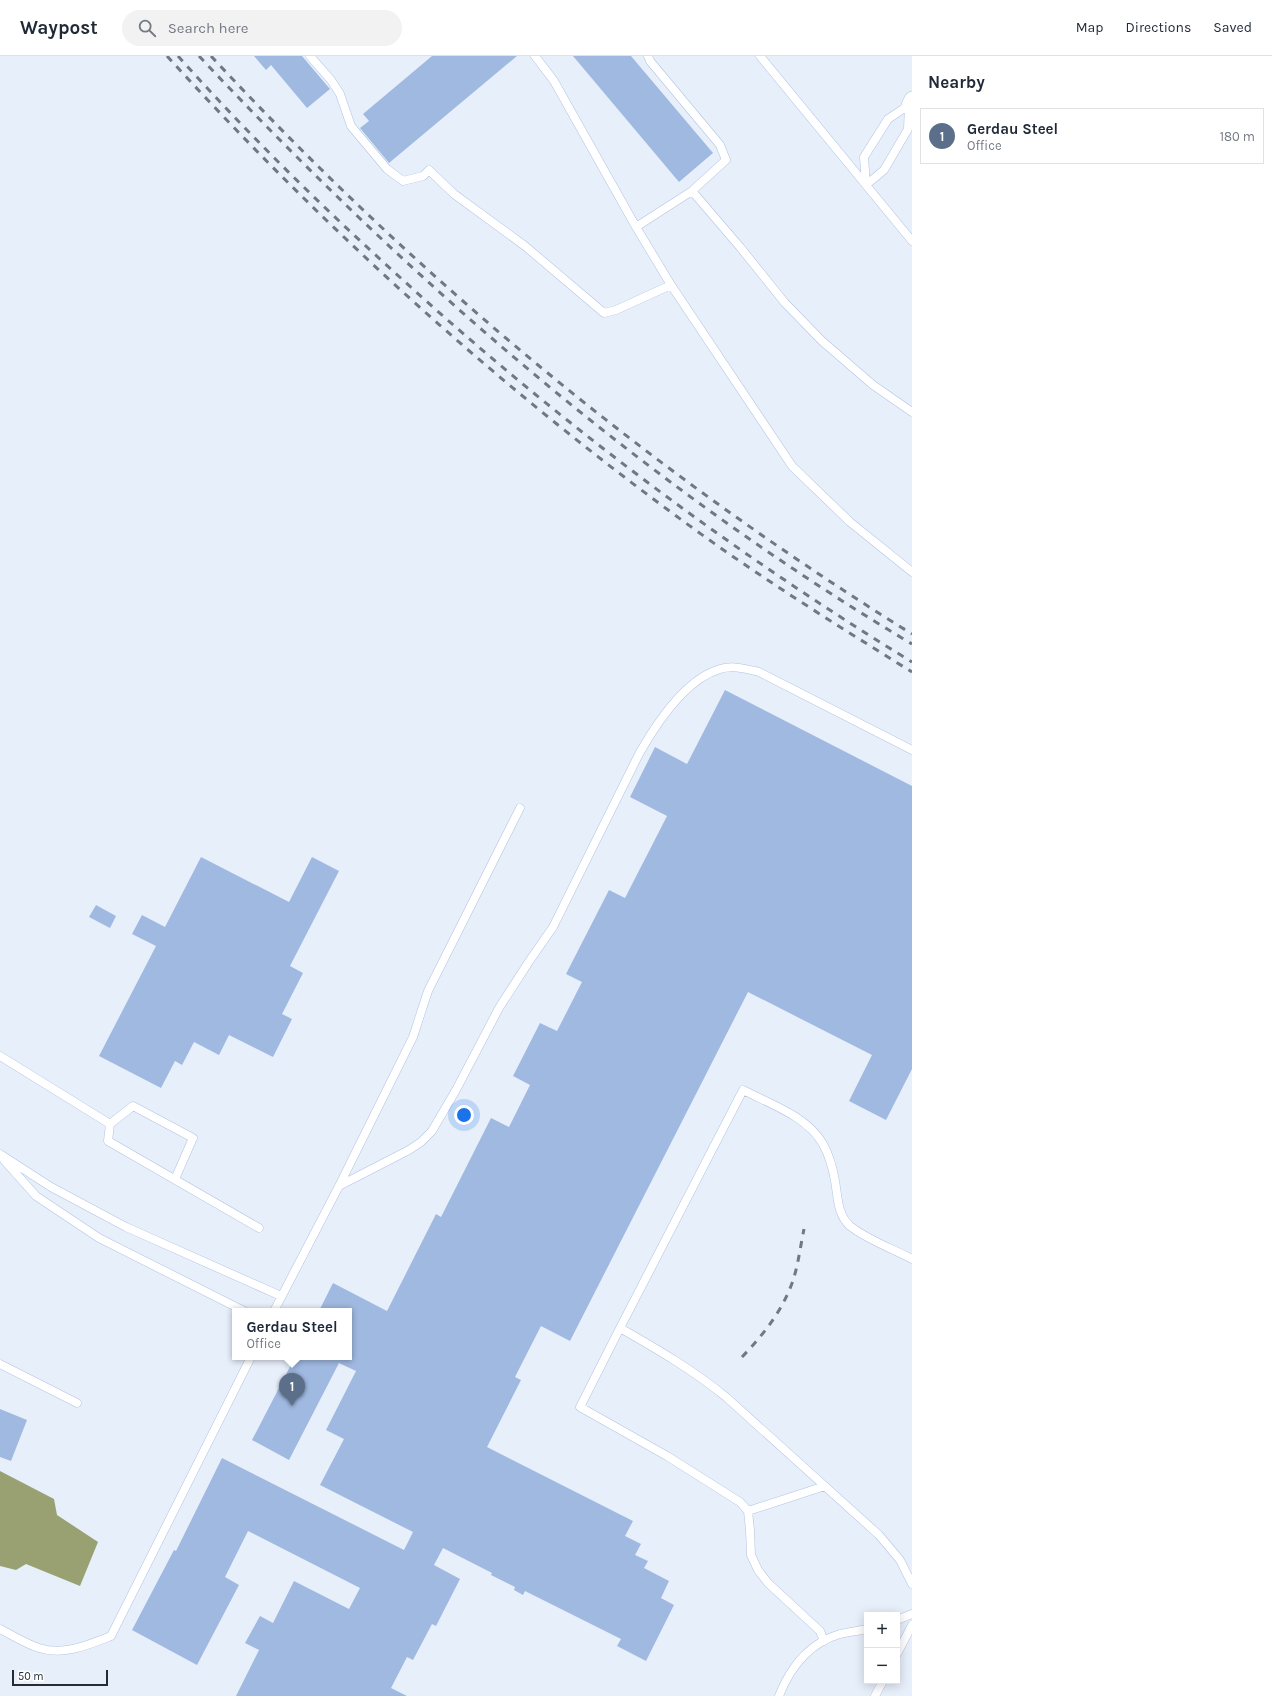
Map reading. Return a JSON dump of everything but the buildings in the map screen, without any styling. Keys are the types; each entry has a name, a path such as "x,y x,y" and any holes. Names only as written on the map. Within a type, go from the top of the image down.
{"lane":[{"path":"310,56 340,94 351,126 387,169 403,181 423,176 429,170 454,194 525,246 604,313 635,302 671,285"},
{"path":"535,56 554,81 636,227 671,285 792,466 850,522 912,572"},
{"path":"636,227 692,191 726,160 720,145 650,61 648,56"},
{"path":"760,56 912,241"},
{"path":"866,185 864,157 888,119 910,102"},
{"path":"866,185 884,170 908,129 910,102"},
{"path":"692,191 785,303 822,341 873,385 912,412"},
{"path":"339,1186 409,1150 432,1132 499,1008 553,927 649,736 677,699 694,682 707,674 721,669 739,667 759,672 912,750"},
{"path":"275,1308 339,1186 413,1037 428,991 520,808"},
{"path":"0,1056 110,1124"},
{"path":"824,1641 820,1631 768,1583 758,1570 751,1555 748,1511 740,1502 668,1456 580,1407 743,1090 797,1118 808,1126 822,1142 828,1153 834,1176 838,1207 842,1216 850,1226 912,1258"},
{"path":"174,1179 193,1138 133,1106 110,1124 108,1141 259,1228"},
{"path":"0,1155 51,1187 126,1226 281,1296"},
{"path":"0,1155 36,1196 99,1238 238,1308"},
{"path":"620,1328 673,1358 713,1386 879,1535 900,1560 912,1584"},
{"path":"0,1629 39,1648 62,1651 85,1646 110,1636 248,1360"},
{"path":"0,1364 77,1403"},
{"path":"748,1511 825,1486"},
{"path":"900,1619 912,1614"},
{"path":"900,1648 912,1625"},
{"path":"779,1696 785,1680 796,1663 810,1650 839,1634 864,1630"},
{"path":"875,1696 881,1684"}],"shaded area":[{"path":"0,1471 54,1499 57,1515 98,1542 80,1586 26,1564 16,1570 0,1566"}],"railway":[{"path":"167,56 229,122 358,250 425,312 563,429 708,539 783,590 912,672"},
{"path":"178,56 255,139 336,218 392,270 515,377 578,429 708,527 775,573 912,662"},
{"path":"199,56 279,139 362,221 447,299 535,375 626,448 718,517 814,583 912,644"},
{"path":"211,56 290,139 372,218 456,295 542,369 631,439 722,507 816,572 912,634"},
{"path":"742,1357 770,1324 787,1296 799,1258 804,1229"}],"place":[{"name":"Gerdau Steel","path":"292,1406"}]}
